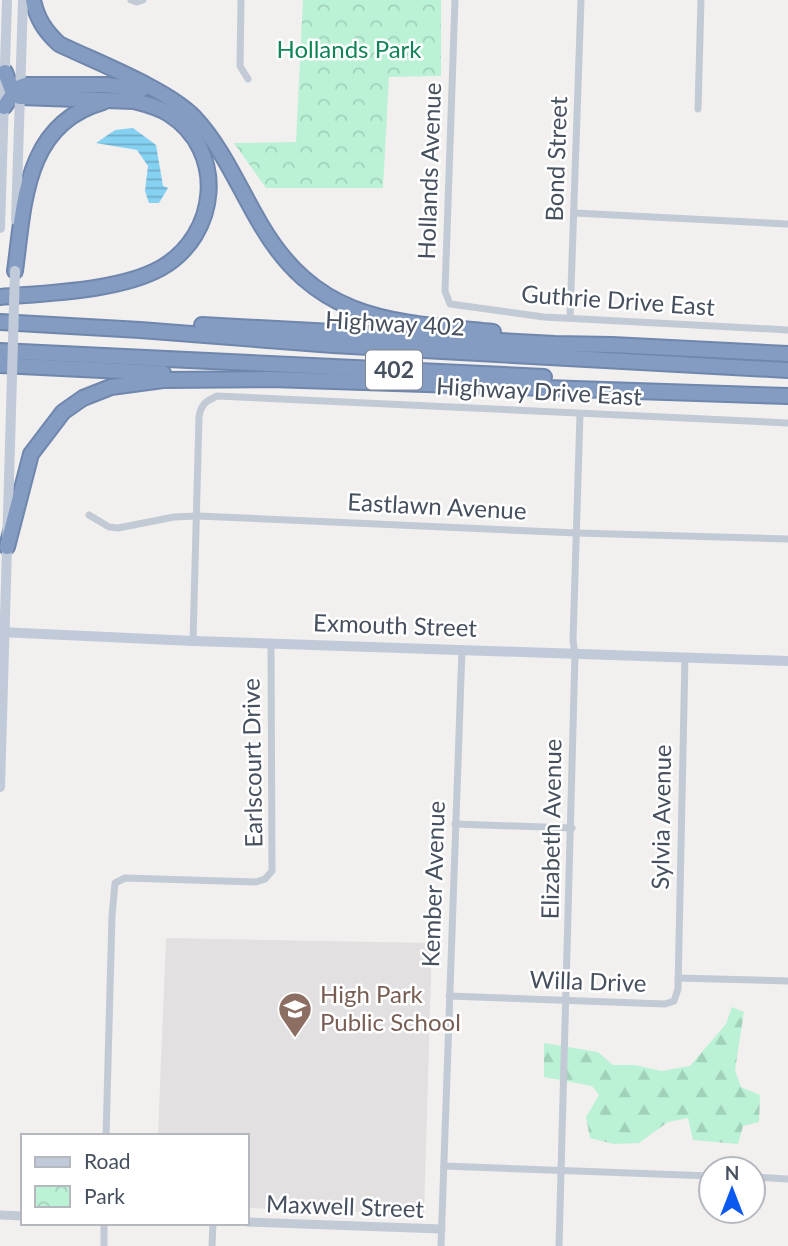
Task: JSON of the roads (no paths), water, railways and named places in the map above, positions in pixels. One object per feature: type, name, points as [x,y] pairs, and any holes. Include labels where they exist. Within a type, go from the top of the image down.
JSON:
[{"type":"highway","points":[[33,0],[36,14],[47,33],[59,44],[181,106],[216,144],[261,225],[285,260],[315,289],[345,307],[381,318],[421,325],[612,345]]},
{"type":"highway","points":[[5,72],[18,92]]},
{"type":"highway","points":[[4,107],[18,92],[32,84],[106,85],[157,92]]},
{"type":"highway","points":[[0,297],[87,288],[141,277],[172,261],[193,241],[202,223],[209,195],[209,176],[201,151],[184,127],[170,114],[152,106],[125,100],[18,92]]},
{"type":"highway","points":[[15,271],[26,194],[42,147],[57,128],[80,111],[101,103],[125,100]]},
{"type":"highway","points":[[0,313],[384,336],[788,354]]},
{"type":"highway","name":"Highway 402","points":[[0,322],[788,370]]},
{"type":"highway","points":[[0,331],[563,362],[654,363]]},
{"type":"highway","name":"Highway 402","points":[[0,351],[788,390]]},
{"type":"highway","points":[[0,365],[271,379],[788,396]]},
{"type":"highway","points":[[7,547],[30,454],[52,424],[72,405],[111,387],[141,383],[185,379],[271,379]]},
{"type":"main road","points":[[0,228],[7,0]]},
{"type":"main road","points":[[0,787],[2,632],[7,547],[18,92],[23,0]]},
{"type":"main road","name":"Exmouth Street","points":[[2,632],[788,661]]},
{"type":"street","points":[[131,0],[142,0]]},
{"type":"street","points":[[241,0],[240,66],[248,79]]},
{"type":"street","name":"Hollands Avenue","points":[[447,301],[445,291],[455,0]]},
{"type":"street","name":"Bond Street","points":[[570,318],[581,0]]},
{"type":"street","points":[[698,109],[701,0]]},
{"type":"street","points":[[575,213],[788,224]]},
{"type":"street","name":"Guthrie Drive East","points":[[447,301],[454,306],[570,318],[788,330]]},
{"type":"street","name":"Highway Drive East","points":[[198,516],[199,417],[206,400],[217,396],[788,423]]},
{"type":"street","name":"Elizabeth Avenue","points":[[559,1246],[572,828],[573,640],[580,414]]},
{"type":"street","name":"Eastlawn Avenue","points":[[89,515],[109,527],[118,528],[174,517],[198,516],[577,533],[788,539]]},
{"type":"street","points":[[193,641],[198,516]]},
{"type":"street","name":"Earlscourt Drive","points":[[106,1134],[115,883],[120,879],[140,878],[256,882],[265,879],[272,872],[271,644]]},
{"type":"street","name":"Kember Avenue","points":[[441,1246],[462,649]]},
{"type":"street","name":"Sylvia Avenue","points":[[678,978],[685,657]]},
{"type":"street","points":[[455,824],[572,828]]},
{"type":"street","name":"Willa Drive","points":[[449,996],[670,1003],[676,996],[678,978],[788,981]]},
{"type":"street","points":[[444,1166],[697,1176]]},
{"type":"street","points":[[767,1177],[788,1178]]},
{"type":"street","points":[[0,1215],[21,1216]]},
{"type":"street","name":"Maxwell Street","points":[[248,1222],[441,1229]]},
{"type":"street","points":[[104,1225],[104,1246]]},
{"type":"street","points":[[212,1246],[213,1225]]},
{"type":"water","points":[[133,128],[156,145],[163,186],[168,188],[159,203],[149,203],[145,191],[148,166],[137,150],[96,143],[115,130]]},
{"type":"place","name":"High Park Public School","points":[[295,1039]]},
{"type":"park label","name":"Hollands Park","points":[[349,50]]}]
